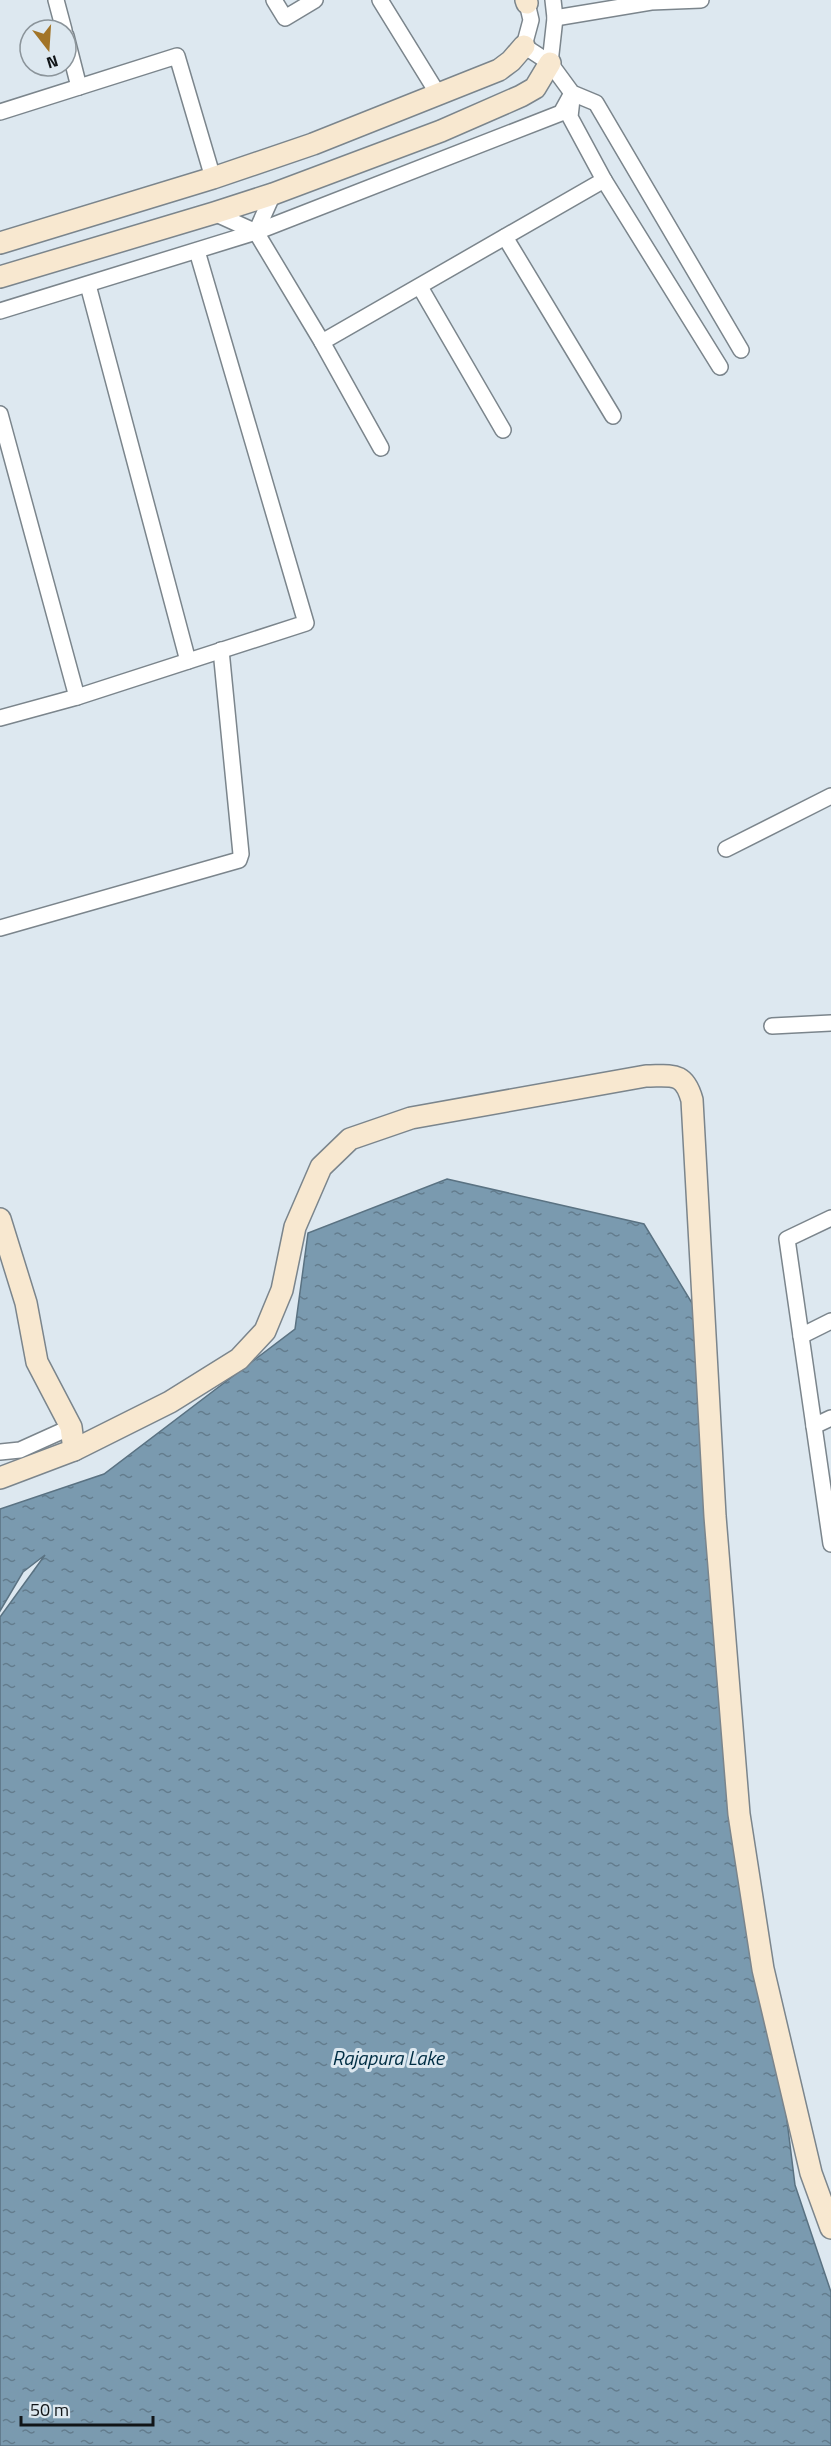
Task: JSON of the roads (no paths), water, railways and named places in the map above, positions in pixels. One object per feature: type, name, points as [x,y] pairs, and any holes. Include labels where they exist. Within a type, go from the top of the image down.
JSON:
[{"type":"street","points":[[56,0],[61,18]]},
{"type":"street","points":[[274,0],[285,18],[315,0]]},
{"type":"street","points":[[380,0],[438,94]]},
{"type":"street","points":[[0,277],[273,194],[441,131],[521,96],[535,88],[549,63],[555,18],[553,0]]},
{"type":"street","points":[[555,18],[651,2],[701,0]]},
{"type":"street","points":[[1,238],[213,178],[313,144],[499,70],[524,46],[531,20],[527,2]]},
{"type":"street","points":[[524,46],[549,63],[572,93],[596,103],[741,350]]},
{"type":"street","points":[[0,112],[177,56],[213,178]]},
{"type":"street","points":[[77,78],[79,87]]},
{"type":"street","points":[[572,93],[570,117],[604,180],[720,367]]},
{"type":"street","points":[[0,310],[256,232],[561,113],[572,93]]},
{"type":"street","points":[[322,342],[604,180]]},
{"type":"street","points":[[256,232],[273,194]]},
{"type":"street","points":[[214,213],[256,232],[322,342],[381,448]]},
{"type":"street","points":[[505,237],[613,417]]},
{"type":"street","points":[[0,718],[77,697],[306,622],[197,251]]},
{"type":"street","points":[[88,285],[188,661]]},
{"type":"street","points":[[420,287],[503,430]]},
{"type":"street","points":[[0,414],[77,697]]},
{"type":"street","points":[[0,928],[239,860],[241,854],[220,650]]},
{"type":"street","points":[[726,849],[831,796]]},
{"type":"street","points":[[772,1026],[831,1023]]},
{"type":"street","points":[[0,1478],[74,1450],[180,1395],[239,1359],[265,1330],[282,1290],[295,1227],[321,1167],[350,1139],[411,1118],[646,1076],[675,1076],[688,1084],[692,1100],[715,1516],[739,1814],[763,1969],[811,2173],[831,2228]]},
{"type":"street","points":[[831,1218],[787,1239],[829,1515],[831,1544]]},
{"type":"street","points":[[0,1219],[26,1303],[37,1362],[71,1427],[74,1450]]},
{"type":"street","points":[[801,1336],[831,1321]]},
{"type":"street","points":[[814,1426],[831,1418]]},
{"type":"street","points":[[0,1452],[20,1450],[71,1427]]},
{"type":"water","name":"Rajapura Lake","points":[[447,1179],[644,1224],[712,1336],[721,1588],[795,2185],[831,2292],[831,2446],[0,2446],[0,1617],[45,1555],[23,1572],[0,1611],[0,1509],[104,1474],[295,1329],[308,1233]]}]
